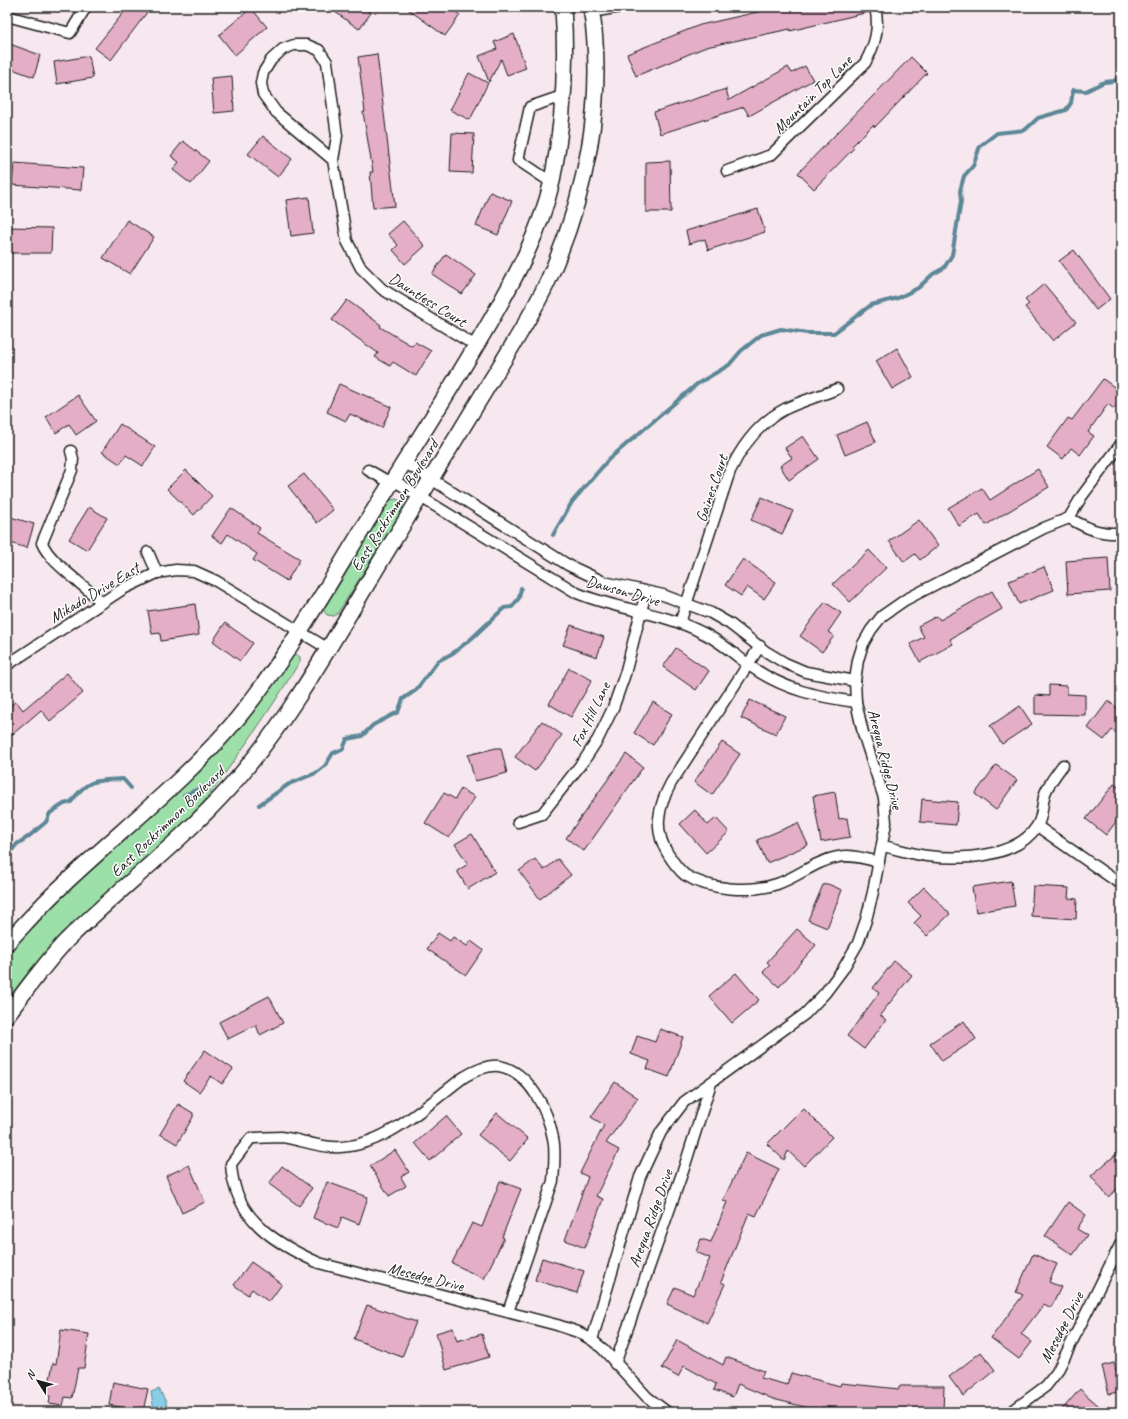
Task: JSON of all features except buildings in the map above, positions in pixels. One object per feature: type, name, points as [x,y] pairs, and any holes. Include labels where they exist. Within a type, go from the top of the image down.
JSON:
[{"type":"main road","name":"East Rockrimmon Boulevard","points":[[7,943],[60,888],[184,775],[237,719],[268,678],[299,631],[476,346],[506,293],[531,243],[551,182],[565,95],[565,41],[563,7]]},
{"type":"main road","name":"East Rockrimmon Boulevard","points":[[7,1015],[36,976],[66,942],[181,837],[230,787],[252,761],[283,717],[327,648],[432,479],[530,315],[563,246],[582,187],[594,126],[596,57],[592,10]]},
{"type":"street","points":[[7,16],[70,33],[86,7]]},
{"type":"street","points":[[592,10],[620,7]]},
{"type":"street","name":"Mountain Top Lane","points":[[727,171],[771,155],[865,63],[874,47],[877,32],[875,7]]},
{"type":"street","name":"Dauntless Court","points":[[333,160],[276,112],[263,94],[261,83],[263,73],[271,60],[283,49],[294,45],[307,45],[319,50],[327,62],[337,136],[333,160],[347,241],[361,268],[382,289],[476,346]]},
{"type":"street","points":[[551,182],[518,160],[530,107],[565,95]]},
{"type":"street","name":"Gaines Court","points":[[680,623],[730,471],[739,453],[751,436],[784,409],[837,389]]},
{"type":"street","points":[[1121,444],[1082,496],[1069,518],[1090,530],[1106,533],[1121,532]]},
{"type":"street","points":[[70,451],[72,470],[42,543],[50,556],[88,588],[102,603]]},
{"type":"street","name":"Dawson Drive","points":[[404,462],[568,565],[604,582],[663,595],[711,613],[785,663],[806,672],[855,681]]},
{"type":"street","name":"Dawson Drive","points":[[368,470],[420,497],[577,593],[598,602],[680,623],[702,632],[775,681],[799,692],[826,698],[856,702]]},
{"type":"street","name":"Arequa Ridge Drive","points":[[592,1340],[640,1177],[650,1152],[661,1132],[684,1102],[805,1014],[825,993],[843,969],[858,943],[866,920],[880,862],[886,823],[884,798],[856,702],[855,681],[858,660],[863,644],[871,630],[882,616],[904,600],[1044,528],[1069,518]]},
{"type":"street","points":[[148,552],[156,573]]},
{"type":"street","name":"Mikado Drive East","points":[[7,665],[123,589],[156,573],[176,570],[194,571],[216,581],[327,648]]},
{"type":"street","name":"Fox Hill Lane","points":[[518,822],[542,814],[585,759],[598,739],[613,708],[626,674],[646,592]]},
{"type":"street","points":[[760,646],[671,783],[662,800],[658,824],[660,838],[675,865],[686,875],[714,886],[752,888],[777,884],[821,861],[839,856],[864,858],[880,862]]},
{"type":"street","points":[[883,846],[926,856],[946,858],[992,854],[1009,848],[1024,840],[1037,826],[1043,811],[1045,791],[1063,765]]},
{"type":"street","points":[[1037,826],[1116,881]]},
{"type":"street","name":"Mesedge Drive","points":[[508,1312],[553,1181],[554,1162],[554,1139],[542,1106],[527,1082],[513,1071],[498,1066],[486,1067],[474,1071],[402,1124],[376,1139],[347,1147],[331,1147],[281,1137],[250,1138],[231,1164],[232,1179],[236,1195],[245,1212],[263,1231],[279,1243],[319,1263],[557,1325],[578,1332],[592,1340],[647,1397],[667,1412]]},
{"type":"street","name":"Arequa Ridge Drive","points":[[615,1364],[695,1138],[712,1083]]},
{"type":"street","name":"Mesedge Drive","points":[[1011,1412],[1046,1386],[1057,1372],[1121,1243]]},
{"type":"green space","points":[[396,499],[401,501],[403,509],[338,613],[334,616],[327,615],[324,611],[325,604],[390,500]]},
{"type":"green space","points":[[296,654],[300,657],[300,661],[268,712],[214,789],[192,815],[168,838],[71,926],[26,975],[7,1001],[7,955],[47,909],[218,751],[244,723],[293,655]]},
{"type":"water","points":[[159,1389],[166,1402],[167,1411],[157,1412],[153,1405],[151,1392]]},
{"type":"waterway","points":[[553,535],[572,502],[609,459],[697,384],[729,365],[741,351],[761,335],[781,329],[807,333],[834,333],[871,305],[898,298],[918,288],[933,274],[944,268],[952,255],[961,201],[960,191],[964,176],[973,166],[980,146],[997,133],[1025,130],[1038,118],[1066,110],[1071,103],[1073,90],[1086,91],[1104,82],[1114,81],[1121,75]]},
{"type":"waterway","points":[[259,805],[289,784],[316,773],[325,766],[333,753],[343,749],[347,739],[362,736],[373,725],[398,712],[403,699],[416,690],[438,661],[453,653],[471,639],[504,608],[512,607],[519,598],[521,588]]},
{"type":"waterway","points":[[7,856],[17,844],[46,822],[50,813],[64,804],[71,802],[87,785],[93,782],[123,779],[131,788]]},
{"type":"waterway","points":[[184,795],[215,782]]}]
